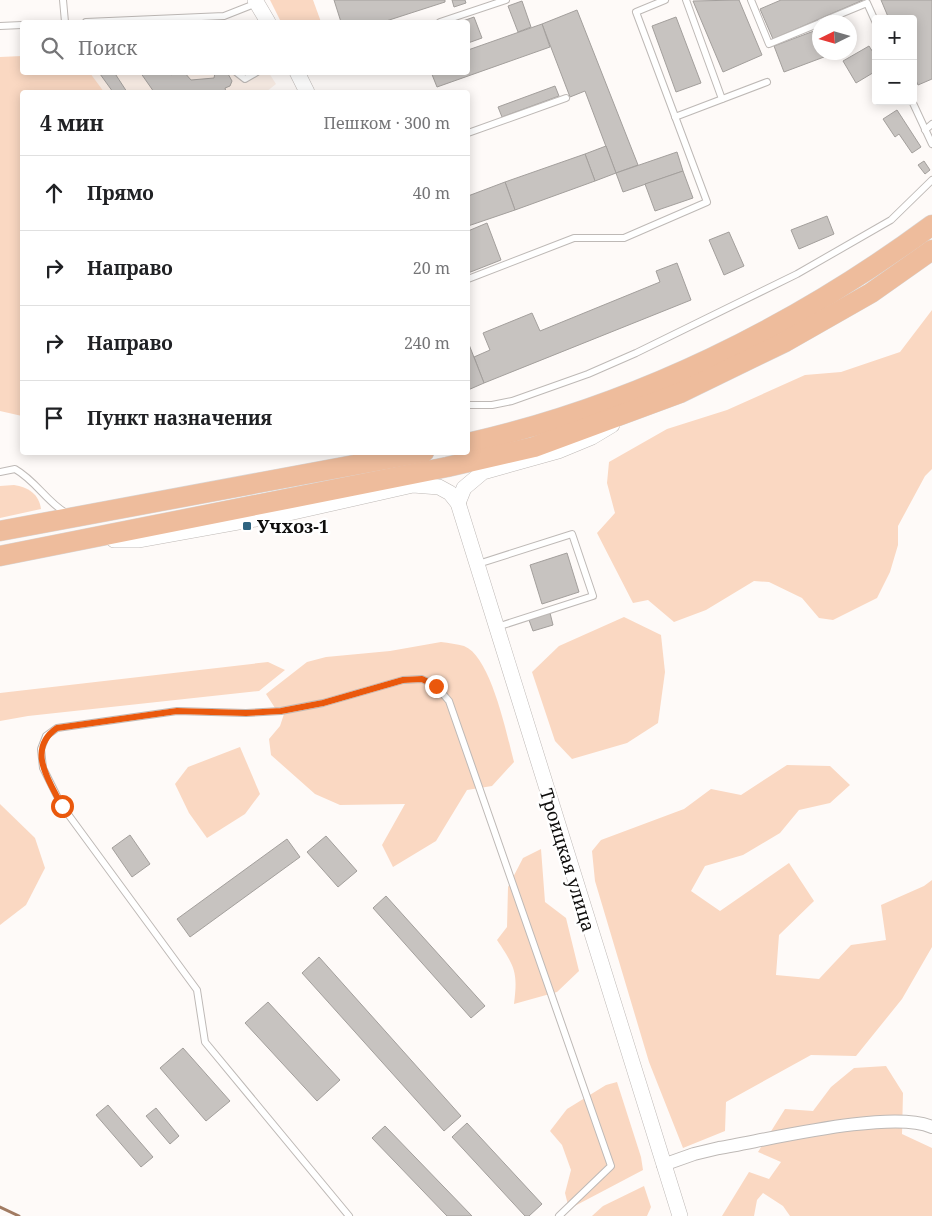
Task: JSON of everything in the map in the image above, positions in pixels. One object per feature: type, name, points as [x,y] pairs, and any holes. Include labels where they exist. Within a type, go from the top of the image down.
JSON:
[{"type":"highway","points":[[470,442],[593,408],[673,375],[777,324],[864,274],[932,225]]},
{"type":"highway","points":[[0,556],[489,459],[534,447],[634,412],[680,393],[793,338],[871,292],[932,250]]},
{"type":"highway","points":[[0,531],[408,455]]},
{"type":"street","points":[[256,2],[267,20]]},
{"type":"street","points":[[298,75],[306,90]]},
{"type":"street","points":[[470,433],[482,433],[556,414],[593,408]]},
{"type":"street","points":[[80,540],[138,540],[289,513],[419,485],[439,486],[450,493],[458,503],[464,488],[483,472],[558,451],[592,437],[634,412]]},
{"type":"street","points":[[250,485],[299,468],[361,455]]},
{"type":"street","name":"Троицкая улица","points":[[458,503],[680,1216]]},
{"type":"street","points":[[663,1165],[694,1154],[719,1148],[881,1121],[924,1124],[932,1127]]},
{"type":"lane","points":[[63,0],[65,20]]},
{"type":"lane","points":[[446,20],[506,0]]},
{"type":"lane","points":[[470,278],[574,238],[624,238],[708,202],[636,12],[665,0]]},
{"type":"lane","points":[[686,0],[722,99]]},
{"type":"lane","points":[[751,0],[768,44],[812,26]]},
{"type":"lane","points":[[132,20],[224,16],[256,2]]},
{"type":"lane","points":[[839,15],[867,3],[873,15]]},
{"type":"lane","points":[[0,26],[20,25]]},
{"type":"lane","points":[[240,75],[245,79],[252,75]]},
{"type":"lane","points":[[675,117],[767,82]]},
{"type":"lane","points":[[470,132],[566,98]]},
{"type":"lane","points":[[914,105],[932,144]]},
{"type":"lane","points":[[925,130],[932,124]]},
{"type":"lane","points":[[470,405],[492,405],[512,402],[579,378],[636,353],[797,274],[891,220],[932,180]]},
{"type":"lane","points":[[0,472],[15,469],[31,478],[51,504],[73,518]]},
{"type":"lane","points":[[477,565],[572,534],[592,596],[496,627]]},
{"type":"lane","points":[[349,1216],[205,1042],[197,990],[62,806],[43,768],[41,749],[46,736],[57,728],[177,711],[246,713],[281,711],[323,703],[403,680],[422,679],[436,686],[449,701],[611,1166],[559,1216]]},
{"type":"shaded area","points":[[270,0],[313,0],[320,20],[280,20]]},
{"type":"shaded area","points":[[20,56],[20,75],[91,75],[103,90],[20,90],[20,416],[0,411],[0,57]]},
{"type":"shaded area","points":[[78,75],[270,75],[276,84],[268,90],[89,90]]},
{"type":"shaded area","points":[[932,310],[932,469],[925,476],[898,526],[898,545],[890,572],[877,598],[833,620],[819,618],[802,598],[769,582],[754,581],[706,610],[674,622],[648,600],[633,603],[597,533],[615,513],[607,483],[609,462],[667,429],[727,410],[805,375],[841,372],[900,352]]},
{"type":"shaded area","points":[[14,485],[24,487],[32,492],[38,499],[41,509],[0,518],[0,486]]},
{"type":"shaded area","points":[[624,617],[661,635],[665,672],[658,723],[627,743],[572,759],[555,741],[532,672],[559,646]]},
{"type":"shaded area","points":[[441,642],[464,646],[474,653],[482,665],[497,698],[514,762],[492,786],[467,790],[436,841],[393,867],[382,845],[405,804],[340,805],[315,794],[271,755],[269,739],[280,726],[284,714],[275,708],[266,694],[307,662],[326,657],[390,651]]},
{"type":"shaded area","points":[[268,662],[285,670],[259,691],[28,716],[0,721],[0,693]]},
{"type":"shaded area","points":[[240,747],[260,794],[245,814],[207,838],[189,813],[175,784],[188,767]]},
{"type":"shaded area","points":[[787,765],[830,766],[850,785],[830,803],[799,810],[780,833],[743,855],[705,866],[691,891],[720,911],[789,863],[814,901],[779,935],[776,975],[819,979],[851,945],[886,940],[881,905],[924,886],[932,880],[932,947],[902,999],[856,1056],[811,1055],[726,1102],[725,1131],[683,1148],[649,1062],[595,881],[592,851],[601,840],[684,809],[711,789],[741,795]]},
{"type":"shaded area","points":[[0,804],[35,838],[45,868],[26,905],[0,925]]},
{"type":"shaded area","points":[[541,849],[545,902],[566,918],[579,971],[557,992],[514,1004],[516,984],[514,970],[497,940],[507,927],[508,887],[523,858]]},
{"type":"shaded area","points":[[886,1066],[903,1093],[902,1134],[932,1148],[932,1216],[790,1216],[783,1206],[763,1193],[757,1200],[754,1216],[722,1216],[749,1172],[769,1179],[781,1162],[758,1152],[785,1109],[813,1111],[831,1087],[854,1068]]},
{"type":"shaded area","points":[[617,1082],[641,1157],[643,1170],[569,1209],[565,1193],[571,1170],[562,1145],[550,1131],[567,1109],[606,1085]]},
{"type":"shaded area","points":[[644,1186],[651,1207],[647,1216],[592,1216],[603,1206]]},
{"type":"building","points":[[334,0],[445,0],[445,2],[389,20],[340,20]]},
{"type":"building","points":[[452,0],[465,0],[466,3],[454,7]]},
{"type":"building","points":[[739,0],[762,55],[723,72],[693,1]]},
{"type":"building","points":[[781,0],[863,0],[828,15],[812,15],[812,22],[773,39],[760,9]]},
{"type":"building","points":[[881,0],[932,0],[932,79],[918,85],[917,83],[917,15],[887,15]]},
{"type":"building","points":[[522,1],[531,27],[518,32],[508,6]]},
{"type":"building","points":[[577,10],[638,165],[616,173],[585,91],[570,97],[542,24]]},
{"type":"building","points":[[474,17],[482,38],[470,42],[470,20],[466,20]]},
{"type":"building","points":[[676,17],[701,83],[676,92],[652,26]]},
{"type":"building","points":[[542,24],[550,47],[437,87],[432,75],[470,75],[470,49]]},
{"type":"building","points":[[812,32],[812,60],[816,60],[784,72],[774,46]]},
{"type":"building","points":[[869,46],[872,51],[872,73],[856,83],[843,61],[857,60],[857,53]]},
{"type":"building","points":[[101,75],[116,75],[126,90],[112,90]]},
{"type":"building","points":[[142,75],[187,75],[191,80],[214,78],[215,75],[229,75],[232,81],[230,86],[225,88],[226,90],[153,90]]},
{"type":"building","points":[[555,86],[559,96],[502,117],[498,107]]},
{"type":"building","points":[[897,110],[921,147],[912,153],[899,134],[895,137],[883,119]]},
{"type":"building","points":[[606,146],[616,173],[595,181],[585,154]]},
{"type":"building","points":[[677,152],[683,171],[623,192],[616,173]]},
{"type":"building","points":[[585,154],[595,181],[515,210],[505,182]]},
{"type":"building","points":[[924,161],[930,170],[925,174],[918,165]]},
{"type":"building","points":[[683,171],[693,198],[655,211],[645,184]]},
{"type":"building","points":[[505,182],[515,210],[470,225],[470,195]]},
{"type":"building","points":[[827,216],[834,234],[799,249],[791,230]]},
{"type":"building","points":[[487,223],[501,260],[470,272],[470,230]]},
{"type":"building","points":[[729,232],[744,266],[724,275],[709,240]]},
{"type":"building","points":[[677,263],[691,300],[484,383],[474,357],[490,350],[483,333],[532,313],[540,331],[660,282],[656,271]]},
{"type":"building","points":[[470,347],[484,383],[470,389]]},
{"type":"building","points":[[567,553],[579,592],[542,604],[530,565]]},
{"type":"building","points":[[550,613],[553,625],[533,631],[529,620]]},
{"type":"building","points":[[130,835],[150,864],[132,877],[112,848]]},
{"type":"building","points":[[326,836],[357,871],[338,887],[307,852]]},
{"type":"building","points":[[287,839],[300,857],[190,937],[177,919]]},
{"type":"building","points":[[386,896],[485,1006],[471,1018],[373,908]]},
{"type":"building","points":[[319,957],[461,1116],[444,1131],[302,973]]},
{"type":"building","points":[[268,1002],[340,1080],[317,1101],[245,1023]]},
{"type":"building","points":[[183,1048],[230,1101],[206,1121],[160,1068]]},
{"type":"building","points":[[108,1105],[153,1157],[141,1167],[96,1115]]},
{"type":"building","points":[[156,1108],[179,1136],[170,1144],[146,1116]]},
{"type":"building","points":[[467,1123],[542,1204],[529,1216],[525,1216],[452,1137]]},
{"type":"building","points":[[385,1126],[472,1216],[447,1216],[372,1138]]},
{"type":"waterway","points":[[0,1207],[19,1216]]},
{"type":"place","name":"Учхоз-1","points":[[247,526]]},
{"type":"route","points":[[62,806],[43,768],[41,749],[46,736],[57,728],[177,711],[246,713],[281,711],[323,703],[403,680],[422,679],[436,686]]}]
